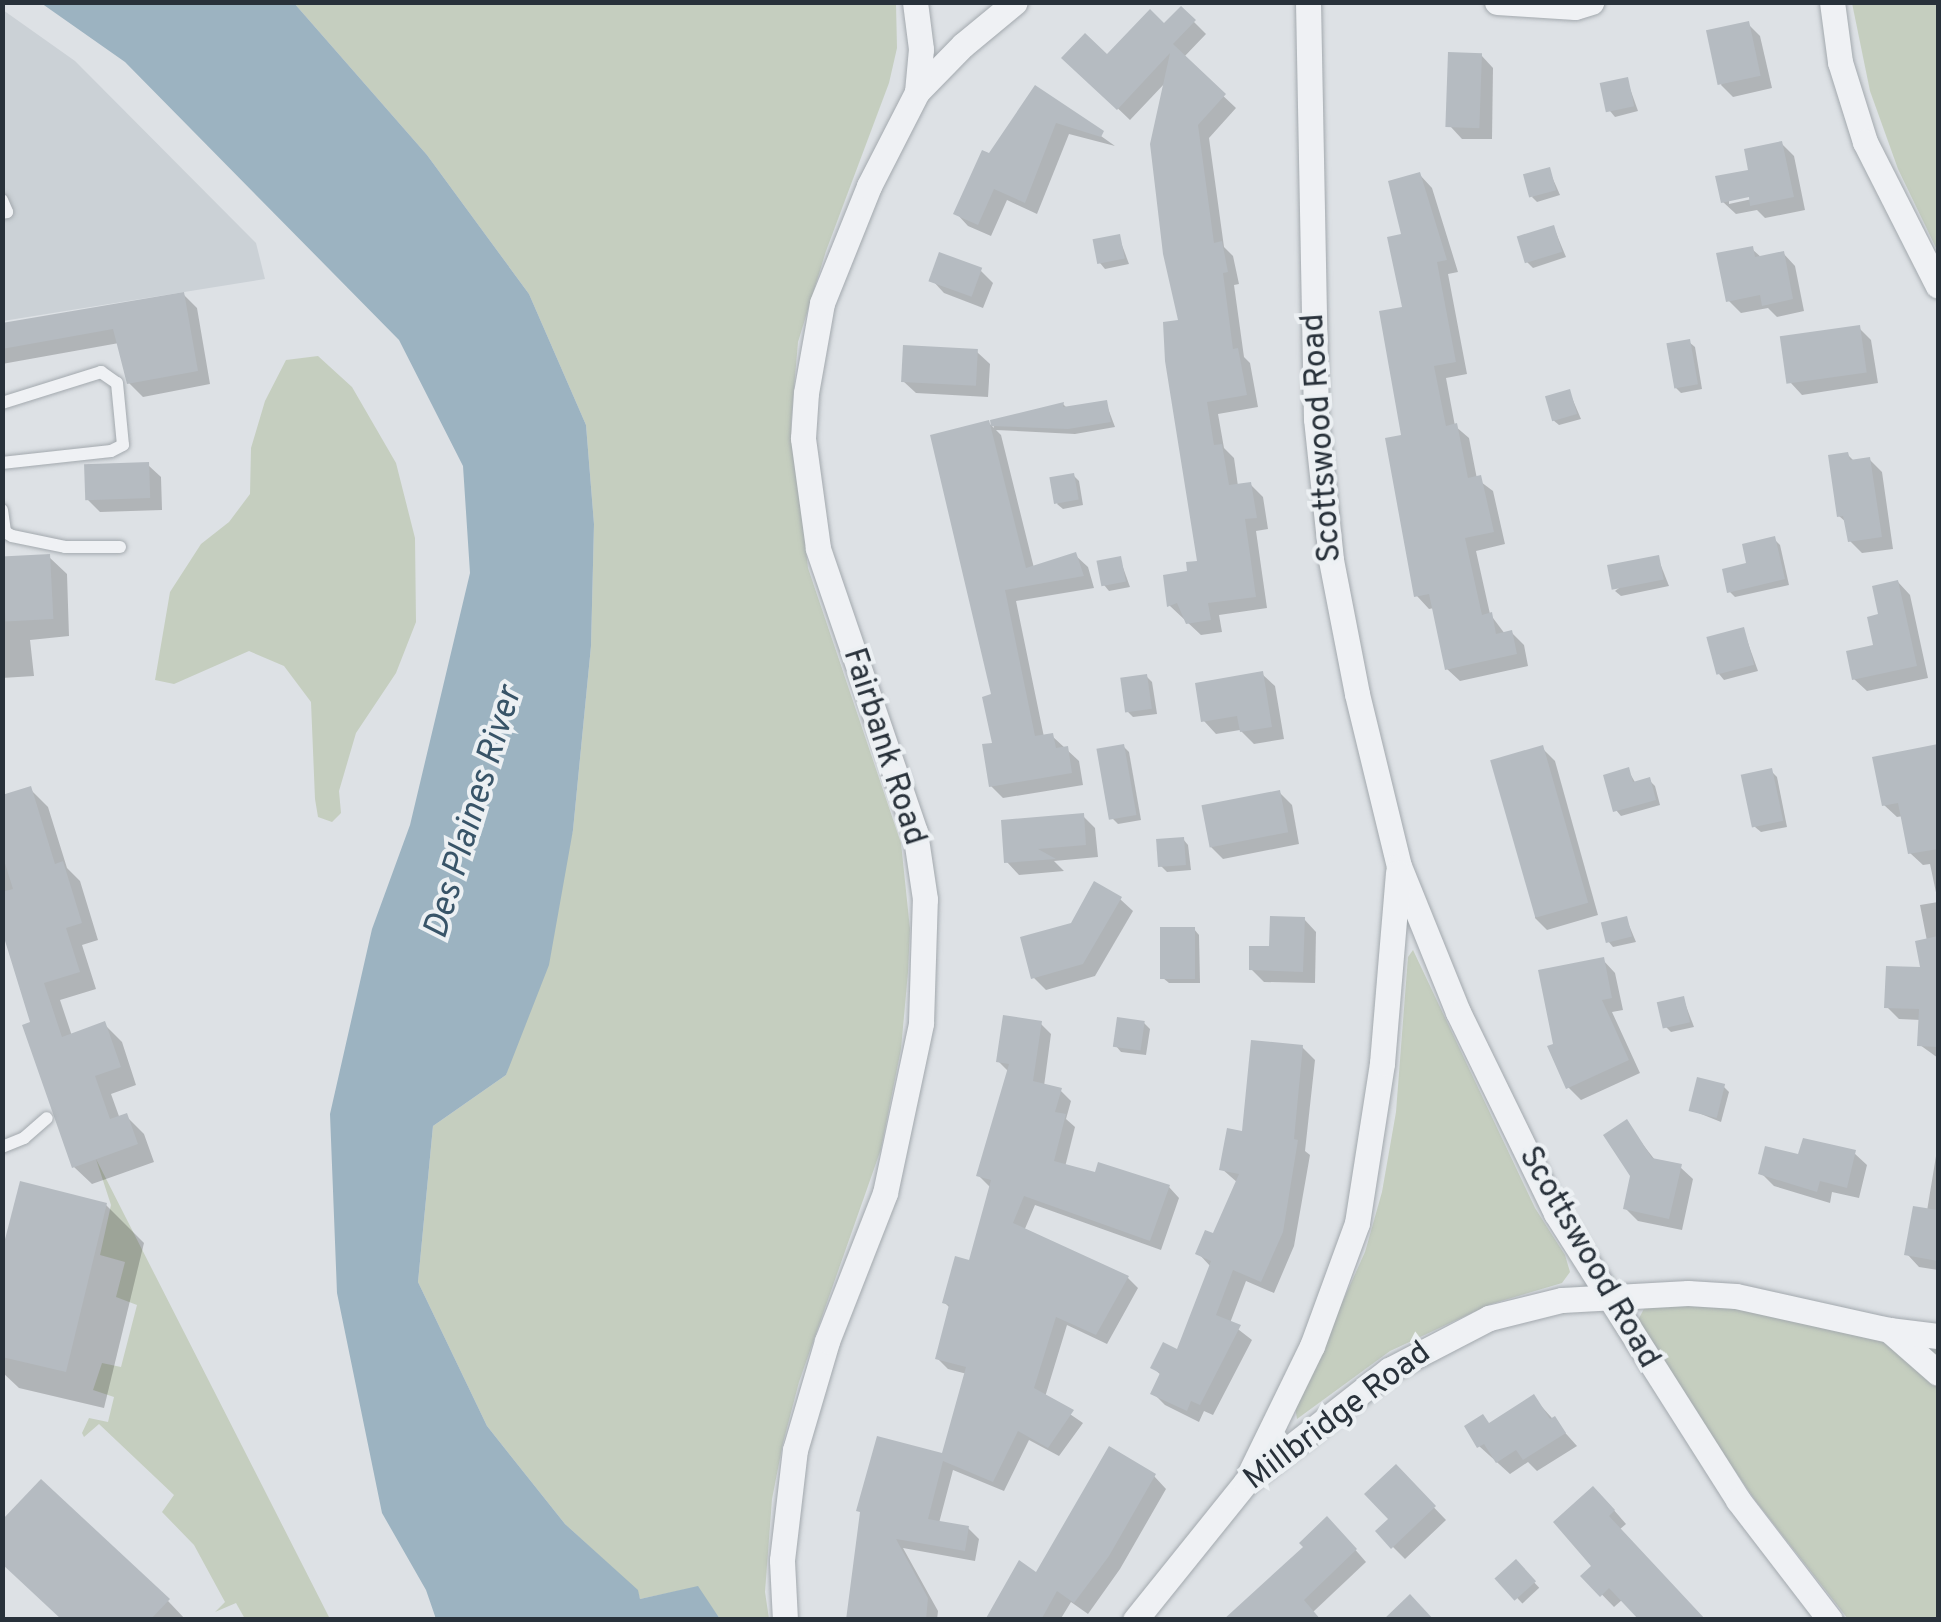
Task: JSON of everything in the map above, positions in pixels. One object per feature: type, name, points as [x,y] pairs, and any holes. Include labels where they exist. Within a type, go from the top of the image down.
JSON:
[{"type":"street","name":"Fairbank Road","points":[[785,1620],[782,1560],[795,1450],[827,1341],[884,1192],[922,1023],[926,899],[916,832],[818,548],[805,458],[806,393],[813,339],[838,259],[917,92],[921,49],[915,2]]},
{"type":"street","points":[[917,92],[963,44],[1015,2]]},
{"type":"street","name":"Scottswood Road","points":[[1308,2],[1316,419],[1330,560],[1357,694],[1399,866],[1436,962],[1525,1154],[1604,1296],[1738,1500],[1830,1620]]},
{"type":"street","points":[[1498,2],[1575,7],[1591,2]]},
{"type":"street","points":[[1832,2],[1840,62],[1864,142],[1938,286]]},
{"type":"street","name":"Scottswood Road","points":[[1246,1482],[1312,1346],[1356,1223],[1382,1063],[1399,866]]},
{"type":"street","name":"Millbridge Road","points":[[1135,1620],[1246,1482],[1389,1370],[1445,1337],[1534,1304],[1604,1296],[1736,1296],[1889,1330],[1938,1336]]},
{"type":"street","name":"Millbridge Road","points":[[1889,1330],[1938,1373]]},
{"type":"lane","points":[[2,200],[8,212],[2,213]]},
{"type":"lane","points":[[2,403],[100,372],[118,383],[123,445],[112,451],[2,464]]},
{"type":"lane","points":[[2,510],[4,532],[12,536],[65,546],[120,547]]},
{"type":"lane","points":[[2,1146],[24,1138],[47,1118]]},
{"type":"shaded area","points":[[3,10],[75,61],[256,243],[265,279],[3,321]]},
{"type":"green space","points":[[294,3],[896,3],[897,48],[889,83],[826,251],[798,342],[791,423],[808,568],[901,843],[910,929],[908,972],[901,1049],[881,1149],[799,1382],[783,1443],[772,1499],[765,1592],[769,1619],[720,1619],[697,1587],[640,1599],[637,1590],[565,1524],[487,1426],[418,1282],[433,1126],[506,1075],[573,830],[591,646],[594,524],[586,425],[529,294],[427,155]]},
{"type":"green space","points":[[1852,3],[1938,3],[1938,252],[1898,169],[1870,91]]},
{"type":"green space","points":[[318,356],[352,387],[396,463],[415,538],[416,622],[396,673],[356,733],[339,791],[341,813],[332,822],[318,817],[311,702],[284,666],[249,651],[174,684],[155,680],[170,592],[201,544],[229,522],[250,494],[251,448],[265,401],[286,360]]},
{"type":"green space","points":[[1413,950],[1535,1208],[1565,1255],[1570,1272],[1562,1283],[1491,1304],[1390,1351],[1297,1419],[1295,1407],[1365,1252],[1382,1192],[1396,1112],[1408,957]]},
{"type":"green space","points":[[96,1159],[330,1619],[245,1619],[236,1603],[215,1612],[225,1602],[194,1545],[162,1512],[174,1495],[99,1424],[84,1437],[89,1418],[108,1422],[114,1397],[93,1390],[102,1363],[121,1367],[137,1305],[116,1297],[125,1262],[100,1255],[111,1205]]},
{"type":"green space","points":[[1657,1301],[1733,1307],[1867,1338],[1938,1347],[1938,1619],[1848,1619],[1755,1500],[1647,1342],[1638,1320],[1646,1305]]},
{"type":"water","name":"Des Plaines River","points":[[41,3],[294,3],[427,155],[529,294],[586,425],[594,524],[591,646],[573,830],[549,965],[506,1075],[433,1126],[418,1282],[487,1426],[565,1524],[638,1590],[640,1599],[698,1586],[720,1619],[436,1619],[426,1590],[382,1513],[337,1293],[330,1114],[372,929],[410,825],[470,573],[463,466],[399,340],[125,62]]},
{"type":"building","points":[[1181,6],[1196,20],[1173,44],[1226,94],[1198,125],[1214,243],[1222,241],[1228,272],[1223,273],[1233,349],[1238,348],[1247,395],[1207,402],[1214,445],[1222,444],[1229,485],[1251,482],[1257,518],[1245,519],[1256,597],[1208,603],[1211,620],[1186,624],[1177,603],[1167,607],[1163,575],[1187,571],[1186,562],[1197,561],[1165,361],[1163,322],[1178,320],[1163,254],[1150,144],[1170,53],[1117,110],[1061,58],[1085,33],[1107,54],[1150,9],[1164,23]]},
{"type":"building","points":[[1749,21],[1761,76],[1718,85],[1706,30]]},
{"type":"building","points":[[1448,52],[1482,53],[1479,128],[1445,127]]},
{"type":"building","points":[[1628,77],[1634,106],[1606,112],[1600,83]]},
{"type":"building","points":[[1035,85],[1104,131],[1101,137],[1056,123],[1025,203],[994,189],[978,225],[953,214],[982,150],[989,153]]},
{"type":"building","points":[[1782,141],[1794,197],[1750,206],[1749,197],[1721,203],[1715,176],[1748,170],[1744,149]]},
{"type":"building","points":[[1550,167],[1556,190],[1529,197],[1523,174]]},
{"type":"building","points":[[1420,172],[1447,260],[1437,262],[1456,362],[1434,366],[1446,426],[1457,423],[1468,478],[1481,475],[1494,532],[1465,538],[1482,615],[1492,612],[1496,634],[1512,630],[1517,654],[1445,670],[1429,594],[1414,597],[1385,438],[1401,435],[1379,311],[1402,307],[1387,237],[1401,234],[1388,181]]},
{"type":"building","points":[[1554,225],[1562,252],[1525,263],[1517,236]]},
{"type":"building","points":[[1120,234],[1125,259],[1097,264],[1093,239]]},
{"type":"building","points":[[1753,246],[1755,257],[1784,251],[1793,299],[1762,306],[1760,295],[1726,302],[1716,253]]},
{"type":"building","points":[[939,252],[982,268],[972,297],[928,281]]},
{"type":"building","points":[[184,292],[198,371],[127,384],[113,329],[2,349],[2,323]]},
{"type":"building","points":[[1860,325],[1867,373],[1786,384],[1780,336]]},
{"type":"building","points":[[1690,339],[1698,384],[1674,388],[1666,343]]},
{"type":"building","points":[[903,345],[978,349],[976,386],[901,382]]},
{"type":"building","points":[[1570,389],[1577,414],[1552,421],[1545,396]]},
{"type":"building","points":[[1107,400],[1111,422],[1068,429],[991,426],[990,420],[1064,402],[1063,407]]},
{"type":"building","points":[[989,420],[1026,568],[1076,552],[1084,576],[1005,590],[1035,736],[1053,733],[1056,748],[1068,746],[1072,773],[989,787],[982,744],[992,743],[982,697],[991,694],[930,435]]},
{"type":"building","points":[[1848,452],[1850,460],[1870,457],[1882,537],[1848,542],[1843,516],[1837,517],[1828,455]]},
{"type":"building","points":[[149,462],[150,498],[85,500],[84,464]]},
{"type":"building","points":[[1074,473],[1079,500],[1054,504],[1049,477]]},
{"type":"building","points":[[1775,536],[1785,579],[1727,593],[1722,569],[1746,563],[1742,544]]},
{"type":"building","points":[[50,554],[53,619],[5,621],[2,557]]},
{"type":"building","points":[[1659,555],[1664,580],[1612,590],[1607,565]]},
{"type":"building","points":[[1121,556],[1126,582],[1101,586],[1096,561]]},
{"type":"building","points":[[1898,580],[1917,666],[1852,680],[1846,651],[1873,645],[1867,617],[1878,614],[1872,586]]},
{"type":"building","points":[[1744,627],[1754,665],[1716,675],[1706,637]]},
{"type":"building","points":[[1263,671],[1272,727],[1240,732],[1237,716],[1201,722],[1195,683]]},
{"type":"building","points":[[1147,674],[1152,709],[1125,712],[1120,678]]},
{"type":"building","points":[[1124,744],[1137,815],[1109,820],[1096,749]]},
{"type":"building","points":[[1938,744],[1938,849],[1908,854],[1898,803],[1882,806],[1872,757]]},
{"type":"building","points":[[1543,745],[1588,903],[1535,918],[1490,760]]},
{"type":"building","points":[[1629,767],[1633,782],[1650,777],[1656,800],[1613,812],[1603,775]]},
{"type":"building","points":[[1772,768],[1783,821],[1752,827],[1741,775]]},
{"type":"building","points":[[31,786],[55,864],[63,861],[82,923],[66,928],[80,972],[44,983],[62,1037],[105,1021],[121,1067],[95,1076],[110,1119],[127,1113],[138,1144],[72,1168],[22,1025],[30,1022],[2,931],[2,892],[13,889],[2,854],[2,795]]},
{"type":"building","points":[[1280,790],[1288,832],[1210,847],[1201,805]]},
{"type":"building","points":[[1084,813],[1086,845],[1038,849],[1056,859],[1004,863],[1001,820]]},
{"type":"building","points":[[1184,837],[1186,865],[1158,867],[1156,839]]},
{"type":"building","points":[[1094,881],[1122,897],[1083,964],[1031,979],[1020,937],[1071,923]]},
{"type":"building","points":[[1270,916],[1305,917],[1303,972],[1249,970],[1249,946],[1269,946]]},
{"type":"building","points":[[1627,916],[1632,936],[1606,943],[1601,923]]},
{"type":"building","points":[[1160,927],[1195,927],[1195,979],[1160,979]]},
{"type":"building","points":[[1938,936],[1938,1047],[1917,1046],[1919,1009],[1884,1008],[1886,966],[1920,967],[1915,941]]},
{"type":"building","points":[[1604,957],[1612,998],[1602,1000],[1629,1060],[1566,1089],[1547,1046],[1553,1044],[1538,970]]},
{"type":"building","points":[[1684,996],[1690,1022],[1663,1029],[1657,1002]]},
{"type":"building","points":[[1003,1015],[1042,1021],[1033,1081],[1062,1088],[1055,1112],[1066,1114],[1054,1161],[1095,1172],[1098,1162],[1170,1185],[1150,1241],[1024,1196],[1013,1223],[1129,1276],[1096,1335],[1056,1317],[1034,1388],[1074,1410],[1048,1448],[1018,1431],[993,1482],[943,1461],[928,1519],[969,1526],[965,1551],[896,1539],[928,1598],[926,1620],[846,1620],[860,1512],[856,1511],[877,1436],[942,1453],[966,1367],[935,1359],[949,1305],[942,1303],[955,1256],[969,1260],[991,1180],[976,1176],[1009,1064],[996,1062]]},
{"type":"building","points":[[1117,1017],[1145,1021],[1141,1051],[1113,1047]]},
{"type":"building","points":[[1251,1040],[1303,1045],[1294,1139],[1298,1140],[1283,1232],[1261,1282],[1233,1270],[1216,1315],[1241,1325],[1200,1405],[1191,1401],[1187,1411],[1150,1394],[1160,1373],[1150,1368],[1163,1342],[1177,1349],[1211,1261],[1195,1254],[1205,1230],[1213,1233],[1239,1174],[1219,1170],[1227,1128],[1242,1131]]},
{"type":"building","points":[[1697,1077],[1725,1084],[1717,1118],[1689,1111]]},
{"type":"building","points":[[1627,1119],[1652,1158],[1682,1164],[1669,1219],[1623,1209],[1630,1176],[1603,1135]]},
{"type":"building","points":[[1803,1138],[1856,1150],[1847,1188],[1820,1181],[1817,1192],[1758,1174],[1765,1146],[1798,1154]]},
{"type":"building","points":[[20,1181],[107,1203],[66,1372],[2,1357],[2,1251]]},
{"type":"building","points":[[1913,1206],[1938,1210],[1938,1261],[1904,1255]]},
{"type":"building","points":[[1534,1394],[1550,1419],[1555,1416],[1566,1433],[1523,1460],[1516,1450],[1496,1463],[1484,1444],[1477,1448],[1464,1426],[1483,1414],[1489,1423]]},
{"type":"building","points":[[1109,1446],[1156,1474],[1109,1556],[1074,1603],[1057,1591],[1041,1620],[985,1620],[1019,1560],[1036,1572]]},
{"type":"building","points":[[1396,1464],[1436,1506],[1391,1549],[1375,1531],[1388,1519],[1364,1494]]},
{"type":"building","points":[[41,1479],[170,1599],[150,1620],[62,1620],[2,1564],[2,1520]]},
{"type":"building","points":[[1593,1486],[1615,1510],[1609,1516],[1706,1620],[1639,1620],[1609,1588],[1600,1597],[1580,1576],[1591,1566],[1553,1522]]},
{"type":"building","points":[[1327,1516],[1357,1549],[1304,1600],[1321,1620],[1223,1620],[1303,1547],[1299,1543]]},
{"type":"building","points":[[1516,1559],[1536,1581],[1515,1601],[1494,1578]]},
{"type":"building","points":[[1410,1594],[1434,1620],[1383,1620]]}]
